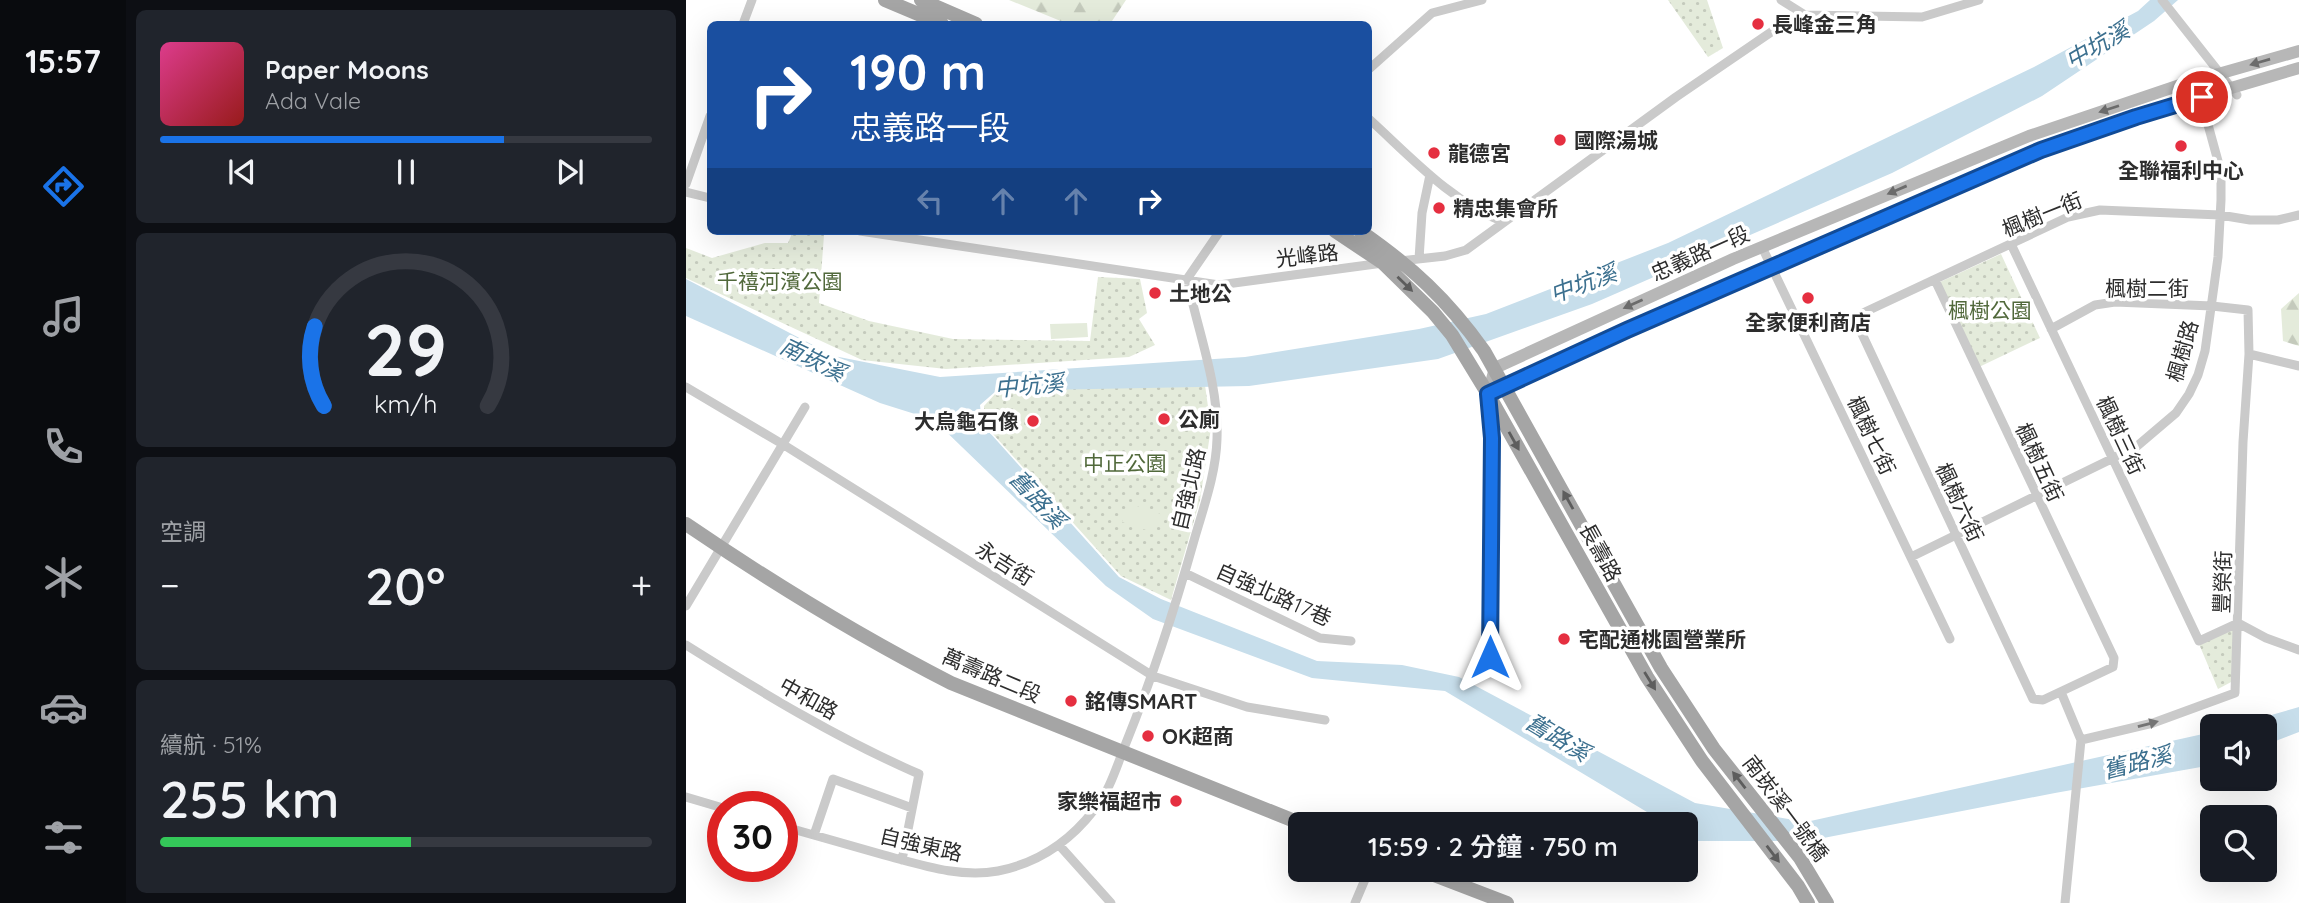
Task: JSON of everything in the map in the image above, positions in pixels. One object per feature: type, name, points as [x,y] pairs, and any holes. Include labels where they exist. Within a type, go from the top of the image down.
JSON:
[{"type":"main road","points":[[885,0],[935,21]]},
{"type":"main road","points":[[921,0],[969,21]]},
{"type":"main road","name":"忠義路一段","points":[[1495,368],[1762,247],[2029,136],[2221,73],[2299,51]]},
{"type":"main road","name":"忠義路一段","points":[[1488,394],[1772,266],[2041,150],[2124,120],[2202,97],[2235,91],[2299,68]]},
{"type":"main road","points":[[1341,235],[1383,263]]},
{"type":"main road","points":[[1366,235],[1402,261]]},
{"type":"main road","name":"長壽路","points":[[1402,261],[1460,317],[1495,368],[1661,668],[1714,749]]},
{"type":"main road","name":"長壽路","points":[[1383,263],[1433,312],[1452,335],[1647,677],[1702,761]]},
{"type":"main road","points":[[1488,394],[1495,368]]},
{"type":"main road","name":"萬壽路二段","points":[[686,524],[796,595],[951,683],[1288,818]]},
{"type":"main road","name":"南崁溪一號橋","points":[[1714,749],[1800,858],[1825,899]]},
{"type":"main road","name":"南崁溪一號橋","points":[[1702,761],[1798,886],[1808,903]]},
{"type":"main road","points":[[1452,882],[1507,903]]},
{"type":"street","points":[[744,21],[752,0]]},
{"type":"street","points":[[1372,66],[1432,13],[1482,0]]},
{"type":"street","points":[[1781,0],[1793,3],[1805,15]]},
{"type":"street","name":"光峰路","points":[[887,235],[1219,285],[1419,260],[1466,250],[1676,97],[1780,26],[1805,15],[1922,17],[1979,0]]},
{"type":"street","points":[[2162,0],[2235,91]]},
{"type":"street","name":"楓樹路","points":[[1911,557],[2136,447],[2176,413],[2189,394],[2205,351],[2212,306],[2221,172],[2196,81]]},
{"type":"street","points":[[1372,122],[1430,174],[1477,209],[1504,222]]},
{"type":"street","points":[[686,184],[707,124]]},
{"type":"street","points":[[1419,260],[1422,213],[1430,174]]},
{"type":"street","points":[[686,192],[707,197]]},
{"type":"street","name":"楓樹一街","points":[[1855,319],[2068,217],[2100,210],[2220,215],[2250,220],[2278,220],[2299,215]]},
{"type":"street","points":[[1187,279],[1217,235]]},
{"type":"street","name":"楓樹三街","points":[[2011,244],[2199,641],[2238,623]]},
{"type":"street","name":"楓樹七街","points":[[1762,247],[1950,639]]},
{"type":"street","name":"自強北路","points":[[1153,676],[1212,476],[1216,448],[1214,398],[1205,345],[1193,310],[1187,279]]},
{"type":"street","name":"楓樹五街","points":[[1935,280],[2114,658],[2113,667],[2061,692]]},
{"type":"street","name":"楓樹二街","points":[[2051,329],[2095,305],[2115,302],[2248,310]]},
{"type":"street","name":"豐榮街","points":[[2081,740],[2153,723],[2235,693],[2243,442],[2249,354],[2248,310]]},
{"type":"street","name":"楓樹六街","points":[[1855,319],[2033,699],[2043,700],[2061,692]]},
{"type":"street","points":[[2249,354],[2299,366]]},
{"type":"street","name":"永吉街","points":[[686,387],[1153,676],[1247,707],[1325,720]]},
{"type":"street","points":[[1488,394],[1492,438],[1490,657]]},
{"type":"street","points":[[687,601],[722,548],[805,407]]},
{"type":"street","name":"自強北路17巷","points":[[1185,573],[1320,638],[1351,641]]},
{"type":"street","points":[[2238,623],[2266,638],[2299,650]]},
{"type":"street","name":"中和路","points":[[686,645],[806,718],[919,774],[912,808]]},
{"type":"street","points":[[1122,751],[1153,676]]},
{"type":"street","points":[[2061,692],[2081,740],[2065,903]]},
{"type":"street","name":"自強東路","points":[[798,830],[951,872],[997,871],[1037,859],[1073,833],[1096,808],[1113,777],[1122,751]]},
{"type":"street","points":[[814,835],[833,779],[912,808],[902,860]]},
{"type":"street","points":[[686,797],[707,803]]},
{"type":"street","points":[[1059,845],[1111,903]]},
{"type":"street","points":[[1355,903],[1363,882]]},
{"type":"green space","points":[[1009,0],[1126,0],[1112,21],[1061,21]]},
{"type":"green space","points":[[1668,0],[1707,0],[1723,48],[1708,57]]},
{"type":"green space","name":"千禧河濱公園","points":[[791,235],[824,235],[819,303],[869,321],[953,339],[1090,341],[1098,277],[1140,279],[1147,313],[1139,319],[1155,345],[1129,357],[946,369],[862,360],[686,278],[686,248],[712,258],[765,243],[788,243]]},
{"type":"green space","name":"楓樹公園","points":[[2001,254],[2040,338],[1979,367],[1940,282]]},
{"type":"green space","points":[[2299,293],[2299,346],[2283,341],[2281,309]]},
{"type":"green space","points":[[1087,323],[1088,337],[1051,339],[1050,324]]},
{"type":"green space","name":"中正公園","points":[[1204,378],[1211,428],[1200,500],[1171,600],[1121,576],[984,424],[984,406],[996,393]]},
{"type":"green space","points":[[1128,503],[1161,514],[1155,533],[1122,522]]},
{"type":"green space","points":[[2238,626],[2233,681],[2218,689],[2199,644]]},
{"type":"water","points":[[2150,0],[2178,0],[2154,21],[2042,96],[1892,173],[1592,304],[1438,359],[1249,386],[996,391],[980,405],[982,424],[1119,577],[1161,599],[1317,661],[1402,665],[1459,677],[1695,803],[1806,822],[2200,735],[2200,767],[1808,841],[1698,841],[1698,812],[1647,812],[1445,691],[1312,678],[1153,619],[1106,586],[934,420],[880,403],[686,316],[686,279],[834,356],[940,377],[1245,357],[1419,329],[1486,314],[1668,243],[2034,67],[2138,11]]},
{"type":"water","points":[[2299,707],[2299,732],[2277,740],[2277,714],[2275,714]]},
{"type":"place","name":"長峰金三角","points":[[1758,24]]},
{"type":"place","name":"國際湯城","points":[[1560,140]]},
{"type":"place","name":"全聯福利中心","points":[[2181,146]]},
{"type":"place","name":"龍德宮","points":[[1434,153]]},
{"type":"place","name":"精忠集會所","points":[[1439,208]]},
{"type":"place","name":"土地公","points":[[1155,293]]},
{"type":"place","name":"全家便利商店","points":[[1808,298]]},
{"type":"place","name":"公廁","points":[[1164,419]]},
{"type":"place","name":"大烏龜石像","points":[[1033,421]]},
{"type":"place","name":"宅配通桃園營業所","points":[[1564,639]]},
{"type":"place","name":"銘傳SMART","points":[[1071,701]]},
{"type":"place","name":"OK超商","points":[[1148,736]]},
{"type":"place","name":"家樂福超市","points":[[1176,801]]},
{"type":"route","points":[[1490,657],[1492,438],[1488,394],[1627,330],[2041,150],[2202,97]]},
{"type":"water label","name":"中坑溪","points":[[2097,45]]},
{"type":"water label","name":"中坑溪","points":[[1583,283]]},
{"type":"water label","name":"南崁溪","points":[[813,359]]},
{"type":"water label","name":"中坑溪","points":[[1029,385]]},
{"type":"water label","name":"舊路溪","points":[[1038,499]]},
{"type":"water label","name":"舊路溪","points":[[1558,737]]},
{"type":"water label","name":"舊路溪","points":[[2137,762]]}]
